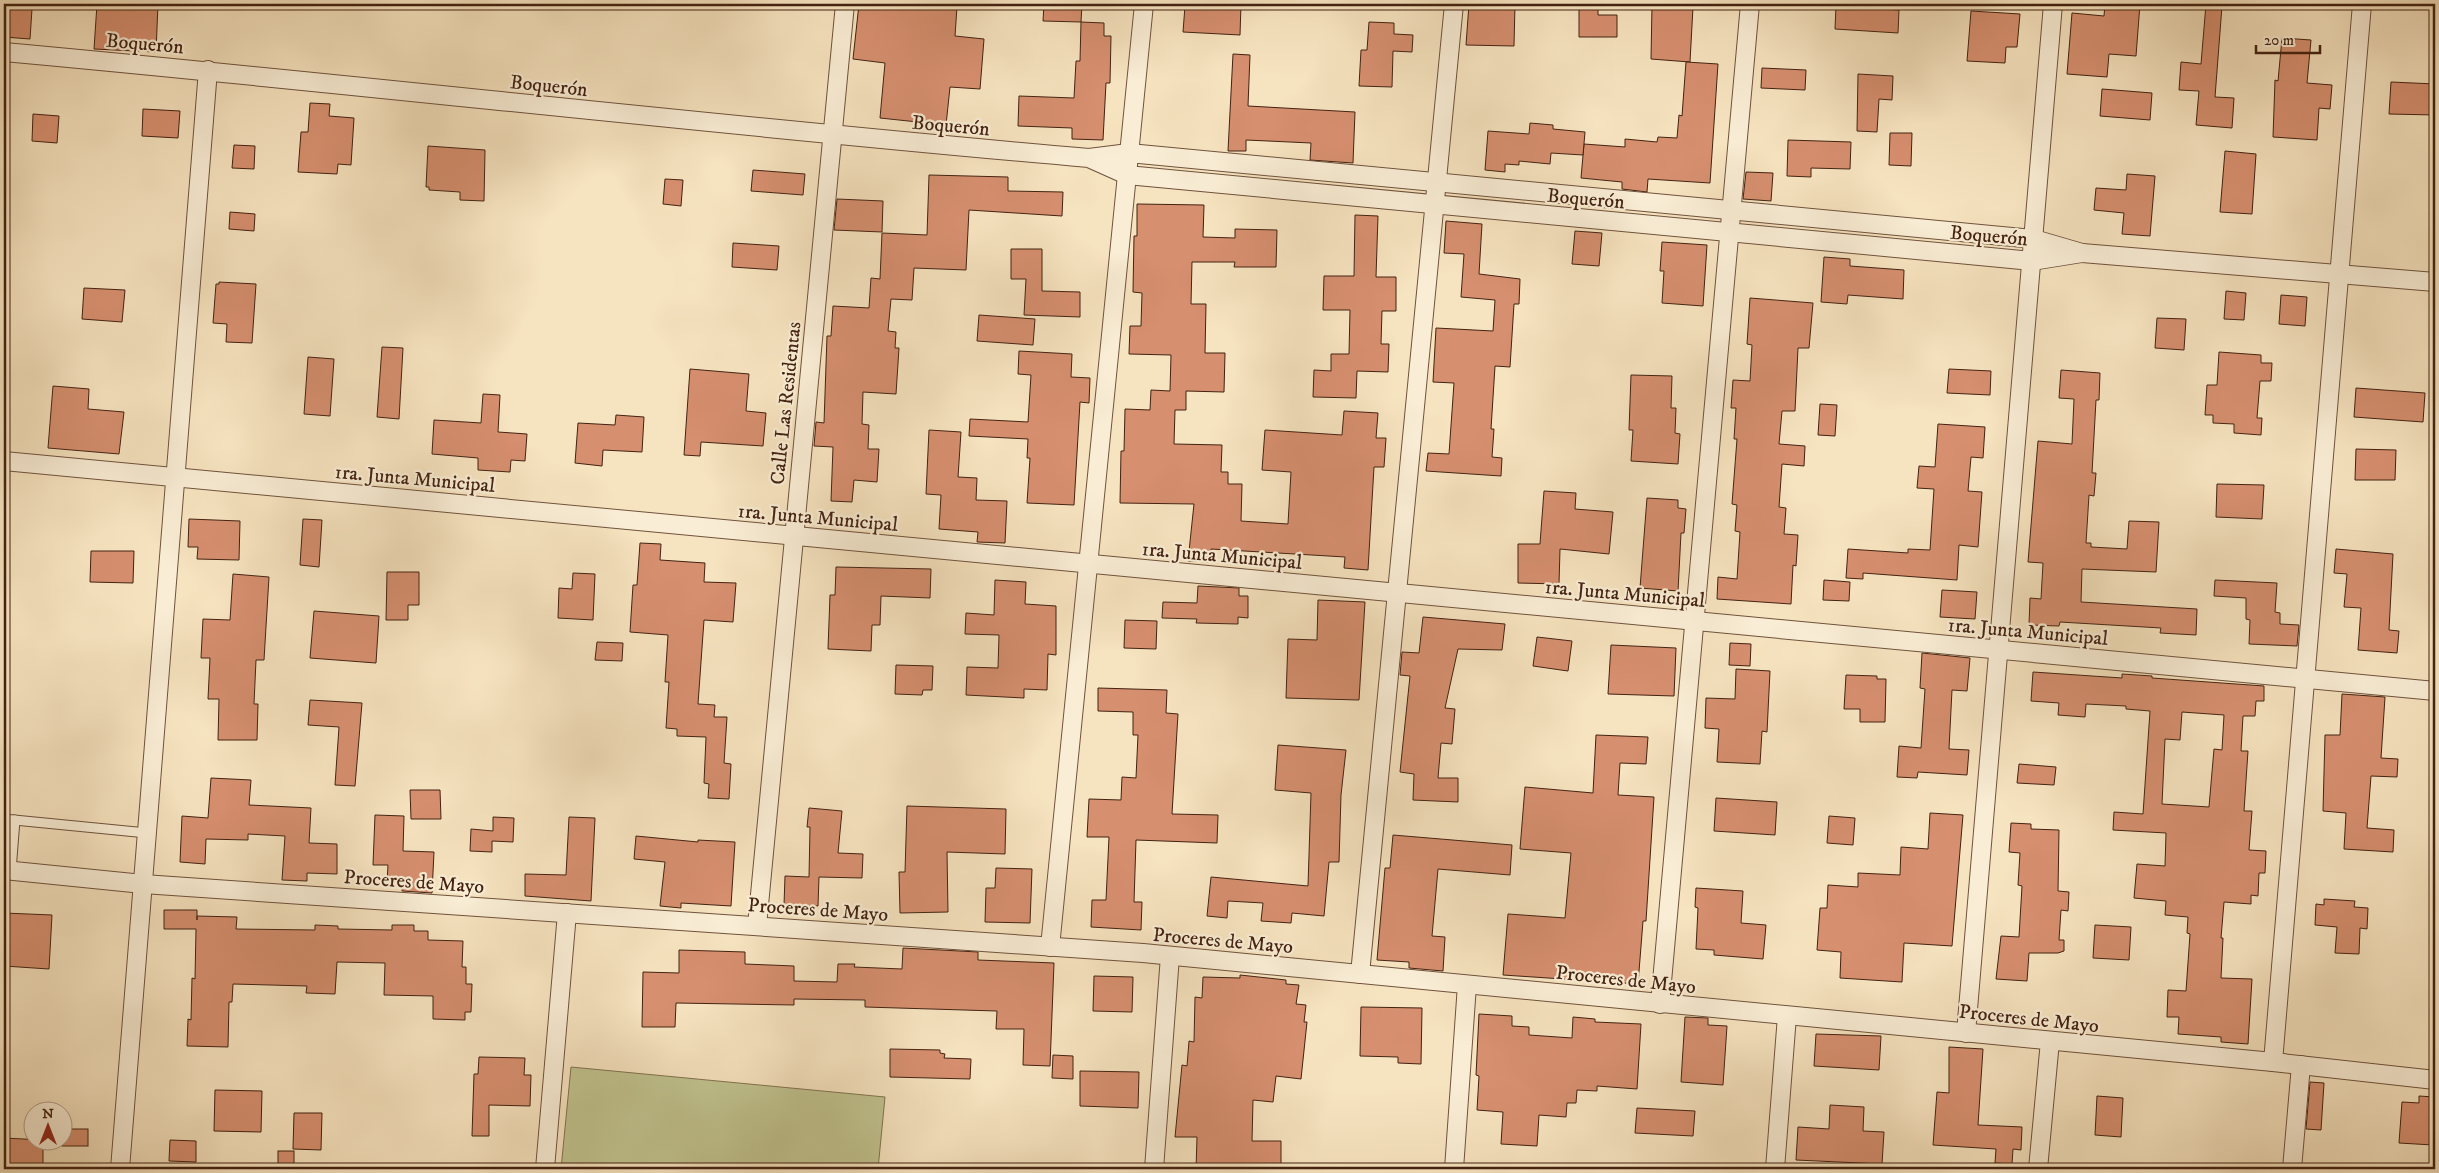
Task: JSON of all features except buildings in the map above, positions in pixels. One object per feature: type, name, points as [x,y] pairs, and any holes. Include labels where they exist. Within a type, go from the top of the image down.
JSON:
[{"type":"street","name":"Calle Las Residentas","points":[[756,926],[834,136],[845,4]]},
{"type":"street","points":[[1050,947],[1144,4]]},
{"type":"street","points":[[1360,974],[1454,4]]},
{"type":"street","points":[[1660,1004],[1750,4]]},
{"type":"street","points":[[1966,1033],[2053,4]]},
{"type":"street","points":[[2273,1062],[2362,4]]},
{"type":"street","name":"Boquerón","points":[[4,52],[208,70],[834,136],[1089,158],[1129,153],[1436,182],[2034,240],[2082,253],[2340,272],[2435,282]]},
{"type":"street","points":[[120,1169],[208,70]]},
{"type":"street","name":"Boquerón","points":[[1089,158],[1127,176],[2032,261],[2082,253]]},
{"type":"street","name":"1ra. Junta Municipal","points":[[4,461],[2435,691]]},
{"type":"street","name":"Proceres de Mayo","points":[[8,871],[143,884],[1170,956],[2273,1062],[2435,1080]]},
{"type":"street","points":[[545,1169],[567,913]]},
{"type":"street","points":[[1154,1169],[1170,956]]},
{"type":"street","points":[[1454,1169],[1467,985]]},
{"type":"street","points":[[1775,1169],[1788,1016]]},
{"type":"street","points":[[2038,1169],[2050,1041]]},
{"type":"street","points":[[2292,1169],[2301,1065]]},
{"type":"lane","points":[[4,819],[147,833]]},
{"type":"lane","points":[[8,871],[14,820]]},
{"type":"green space","points":[[571,1067],[885,1097],[878,1169],[561,1169]]}]
